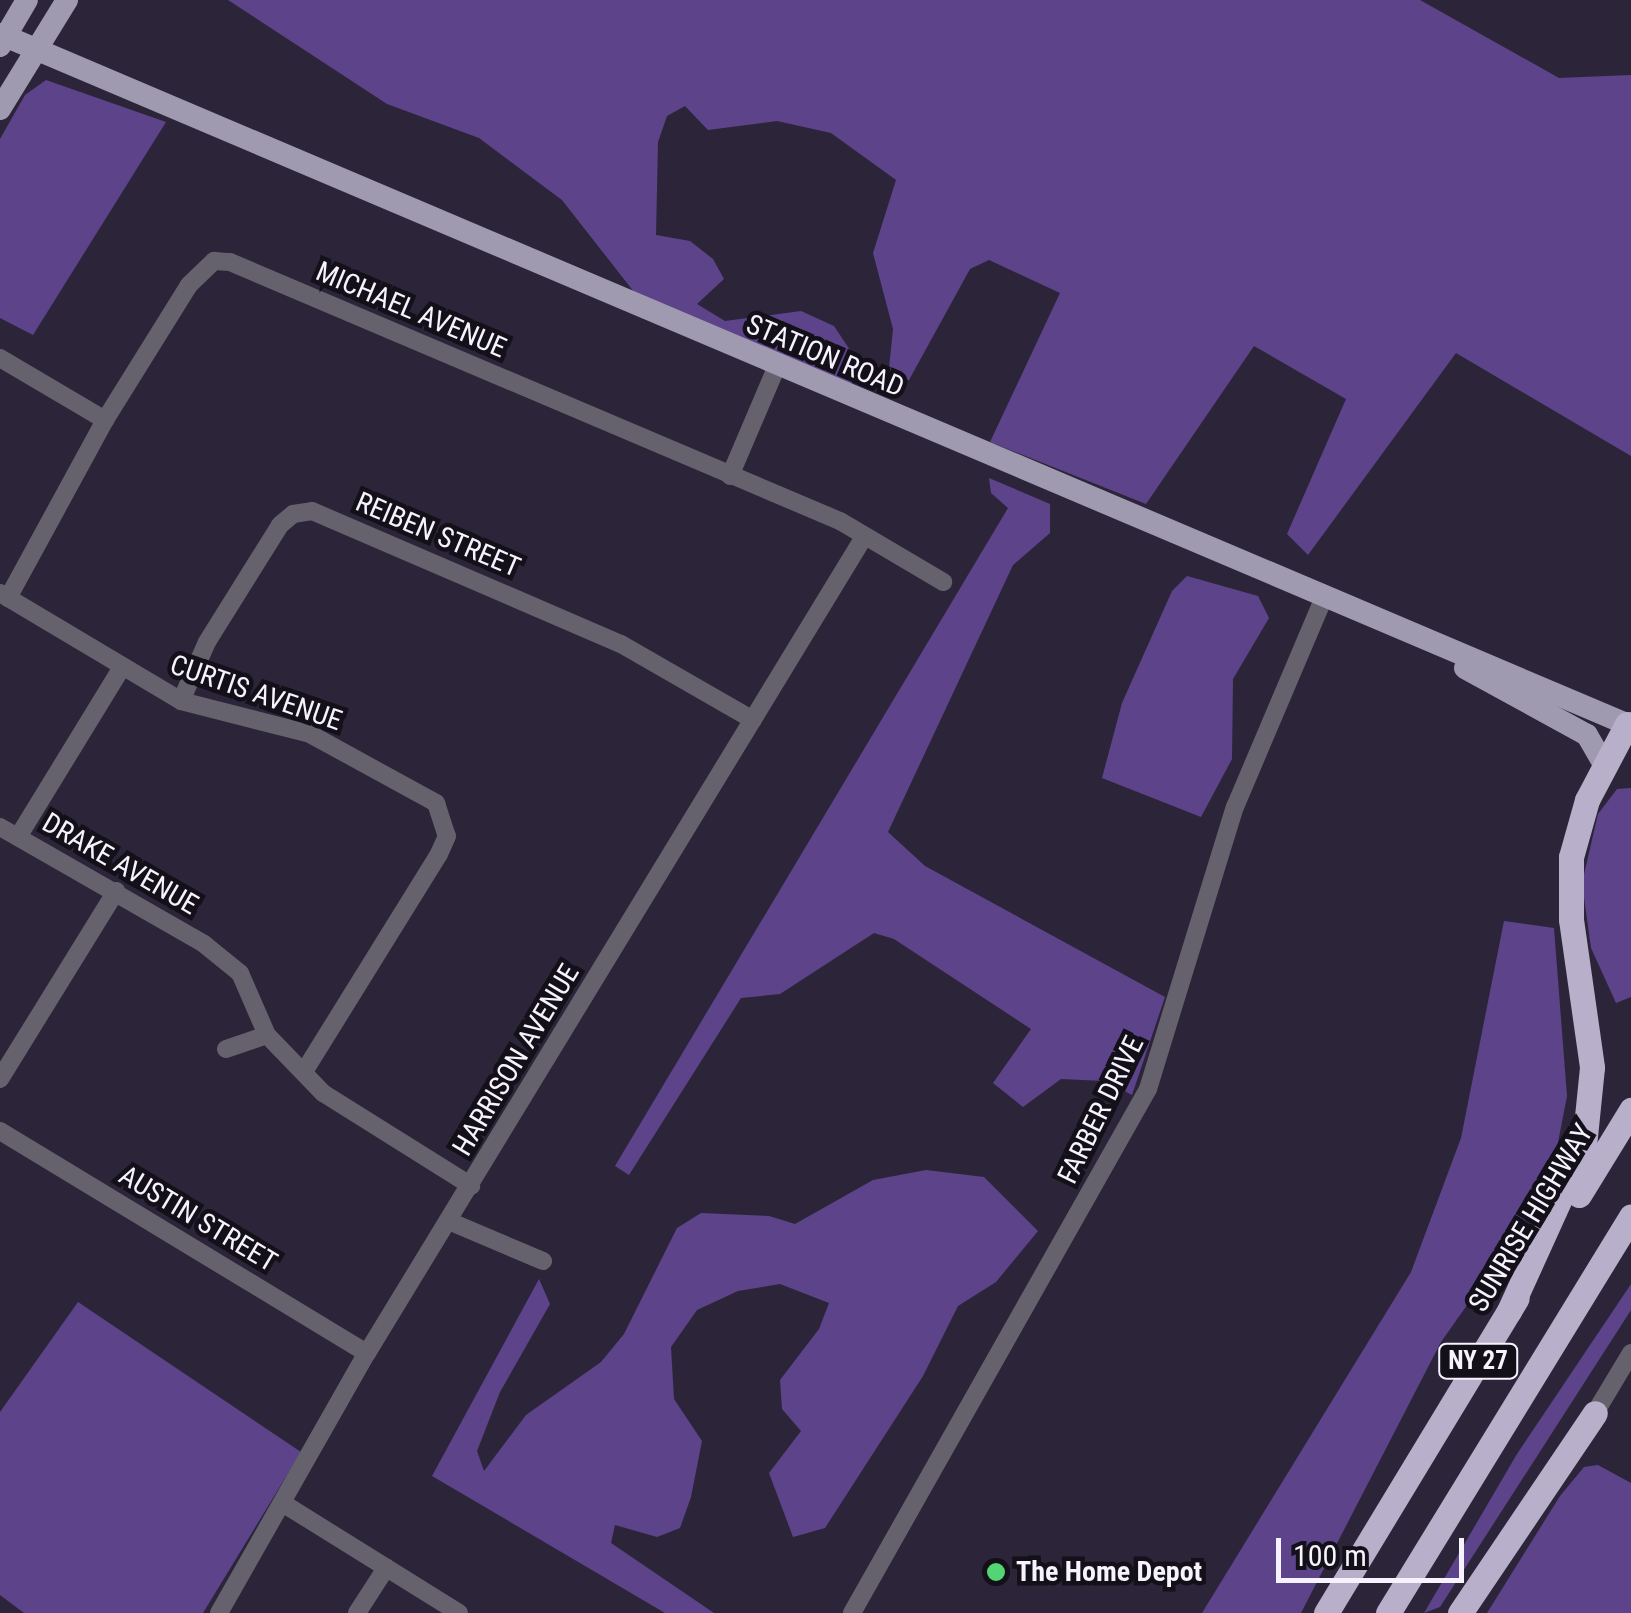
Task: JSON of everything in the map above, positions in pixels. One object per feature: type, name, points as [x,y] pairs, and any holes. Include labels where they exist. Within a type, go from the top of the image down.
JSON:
[{"type":"highway","points":[[1509,1311],[1571,1182],[1588,1126],[1591,1048],[1569,877],[1574,836],[1604,765],[1630,722]]},
{"type":"highway","name":"SUNRISE HIGHWAY","points":[[1326,1613],[1631,1110]]},
{"type":"highway","name":"NY 27","points":[[1388,1613],[1631,1216]]},
{"type":"highway","points":[[1460,1613],[1595,1413]]},
{"type":"main road","points":[[2,38],[27,0]]},
{"type":"main road","points":[[0,109],[67,0]]},
{"type":"main road","name":"STATION ROAD","points":[[2,38],[776,368],[1630,722]]},
{"type":"main road","points":[[1450,650],[1470,673],[1588,735],[1604,765]]},
{"type":"street","name":"MICHAEL AVENUE","points":[[4,595],[200,269],[230,262],[730,476],[864,537],[943,582]]},
{"type":"street","points":[[0,358],[106,420]]},
{"type":"street","points":[[730,476],[776,368]]},
{"type":"street","name":"REIBEN STREET","points":[[180,701],[207,642],[280,526],[293,514],[312,511],[622,644],[753,720]]},
{"type":"street","name":"HARRISON AVENUE","points":[[219,1613],[367,1354],[864,537]]},
{"type":"street","name":"CURTIS AVENUE","points":[[4,595],[180,701],[310,734],[436,803],[446,820],[447,836],[432,868],[304,1072]]},
{"type":"street","name":"FARBER DRIVE","points":[[852,1613],[1148,1089],[1236,807],[1324,598]]},
{"type":"street","points":[[18,837],[122,667]]},
{"type":"street","name":"DRAKE AVENUE","points":[[0,827],[116,891],[240,973],[268,1035],[323,1094],[472,1186]]},
{"type":"street","points":[[0,1079],[116,891]]},
{"type":"street","points":[[226,1049],[268,1035]]},
{"type":"street","name":"AUSTIN STREET","points":[[0,1132],[367,1354]]},
{"type":"street","points":[[450,1222],[543,1261]]},
{"type":"street","points":[[1595,1413],[1631,1353]]},
{"type":"street","points":[[284,1504],[459,1613]]},
{"type":"street","points":[[357,1613],[386,1568]]},
{"type":"shaded area","points":[[228,0],[1420,0],[1559,78],[1631,75],[1631,456],[1456,353],[1308,555],[1287,534],[1346,399],[1254,346],[1146,504],[990,442],[1060,293],[989,260],[970,269],[909,380],[888,378],[893,329],[873,253],[896,180],[831,133],[777,121],[708,130],[685,106],[667,116],[658,142],[656,235],[690,241],[713,259],[724,279],[697,304],[725,321],[801,311],[834,326],[862,368],[849,386],[634,292],[562,200],[479,138],[387,104]]},
{"type":"shaded area","points":[[46,80],[166,122],[33,335],[0,318],[0,139],[25,95]]},
{"type":"shaded area","points":[[989,478],[1050,504],[1050,533],[1013,565],[888,832],[925,866],[1165,997],[1132,1095],[1105,1081],[1061,1079],[1023,1107],[993,1083],[1031,1029],[894,939],[874,933],[780,994],[741,998],[629,1175],[615,1166],[1008,508],[991,493]]},
{"type":"shaded area","points":[[1187,576],[1258,596],[1269,618],[1233,679],[1232,759],[1201,817],[1102,778],[1122,703],[1172,591]]},
{"type":"shaded area","points":[[1631,788],[1631,997],[1616,1003],[1591,948],[1582,883],[1598,814],[1617,789]]},
{"type":"shaded area","points":[[1504,921],[1554,928],[1567,1096],[1555,1158],[1520,1230],[1441,1342],[1301,1613],[1202,1613],[1411,1272],[1461,1138]]},
{"type":"shaded area","points":[[926,1170],[984,1177],[1038,1231],[996,1282],[958,1306],[923,1376],[825,1528],[793,1537],[769,1473],[801,1431],[782,1409],[780,1380],[819,1329],[829,1303],[780,1284],[738,1291],[697,1310],[671,1347],[674,1399],[702,1441],[691,1497],[680,1528],[657,1537],[615,1525],[611,1543],[714,1613],[665,1613],[432,1476],[539,1279],[550,1304],[500,1392],[477,1451],[484,1471],[526,1415],[601,1362],[624,1334],[677,1228],[701,1213],[769,1216],[795,1224],[873,1180]]},
{"type":"shaded area","points":[[1631,1284],[1631,1310],[1440,1607],[1424,1613],[1517,1454]]},
{"type":"shaded area","points":[[78,1302],[301,1452],[203,1613],[24,1613],[0,1595],[0,1412]]},
{"type":"shaded area","points":[[1598,1465],[1631,1483],[1631,1613],[1487,1613],[1560,1496],[1584,1467]]},
{"type":"place","name":"The Home Depot","points":[[996,1572]]}]
